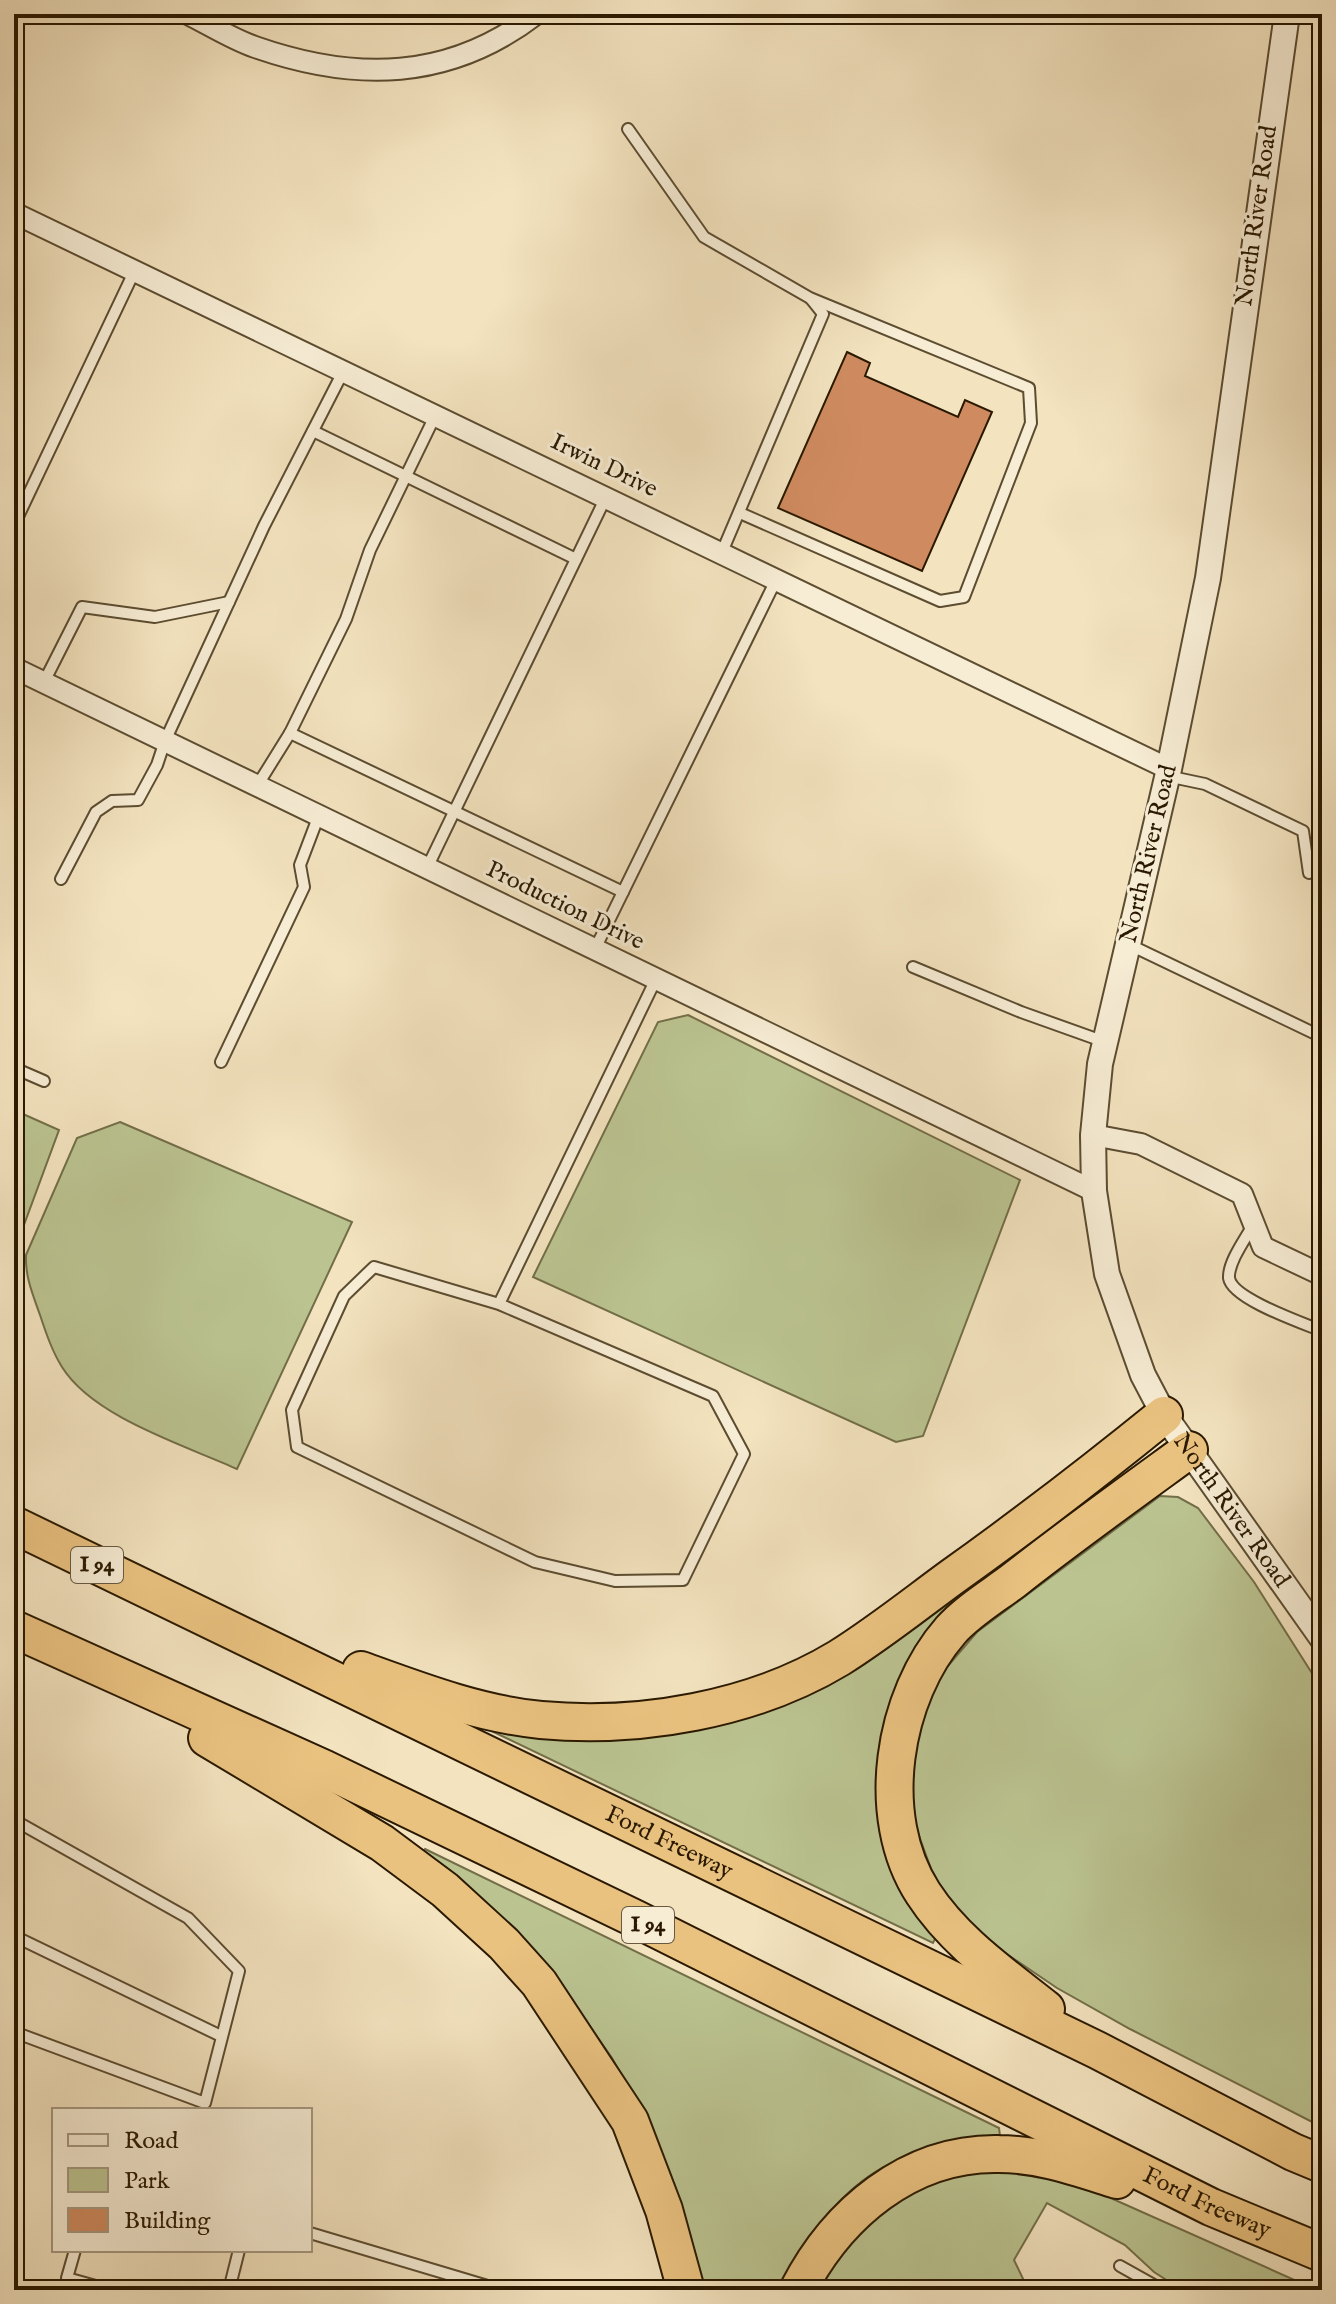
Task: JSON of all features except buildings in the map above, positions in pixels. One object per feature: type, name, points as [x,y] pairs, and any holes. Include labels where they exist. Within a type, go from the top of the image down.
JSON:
[{"type":"highway","points":[[180,1605],[445,1701],[538,1719],[605,1722],[703,1709],[788,1683],[836,1660],[1049,1507],[1164,1415]]},
{"type":"highway","points":[[1097,2050],[971,1948],[948,1926],[922,1892],[901,1834],[895,1763],[911,1701],[937,1649],[953,1628],[1189,1450]]},
{"type":"highway","name":"Ford Freeway","points":[[14,1525],[1097,2050],[1322,2164]]},
{"type":"highway","name":"Ford Freeway","points":[[14,1629],[325,1769],[1211,2207],[1311,2248]]},
{"type":"highway","points":[[78,1660],[382,1843],[445,1890],[504,1944],[539,1983],[630,2121],[664,2210],[686,2290]]},
{"type":"highway","points":[[798,2290],[825,2242],[847,2218],[893,2184],[948,2159],[997,2154],[1050,2159],[1211,2207]]},
{"type":"street","points":[[188,14],[253,47],[316,63],[376,73],[422,68],[461,57],[519,27],[536,14]]},
{"type":"street","name":"North River Road","points":[[1287,14],[1208,578],[1168,773],[1105,1042],[1093,1135],[1094,1191],[1099,1239],[1116,1301],[1143,1375],[1164,1415],[1322,1638]]},
{"type":"street","name":"Irwin Drive","points":[[14,213],[777,578],[1168,773]]},
{"type":"street","name":"Production Drive","points":[[14,668],[1094,1191]]},
{"type":"street","points":[[1093,1135],[1141,1144],[1242,1194],[1263,1247],[1322,1275]]},
{"type":"lane","points":[[628,129],[704,237],[810,298],[1029,388],[1031,423],[964,597],[940,601],[740,513]]},
{"type":"lane","points":[[14,525],[135,270]]},
{"type":"lane","points":[[722,552],[823,314],[810,298]]},
{"type":"lane","points":[[61,879],[96,812],[112,801],[138,800],[157,765],[229,602],[344,370]]},
{"type":"lane","points":[[257,786],[290,733],[346,619],[370,550],[436,414]]},
{"type":"lane","points":[[313,431],[576,559]]},
{"type":"lane","points":[[427,868],[606,497]]},
{"type":"lane","points":[[595,949],[777,578]]},
{"type":"lane","points":[[44,682],[82,607],[155,617],[229,602]]},
{"type":"lane","points":[[290,733],[455,809],[623,892]]},
{"type":"lane","points":[[1168,773],[1205,784],[1303,831],[1309,873]]},
{"type":"lane","points":[[221,1062],[304,887],[300,865],[319,815]]},
{"type":"lane","points":[[1128,944],[1322,1037]]},
{"type":"lane","points":[[913,967],[1021,1012],[1105,1042]]},
{"type":"lane","points":[[499,1304],[656,979]]},
{"type":"lane","points":[[14,1068],[44,1081]]},
{"type":"lane","points":[[1254,1223],[1231,1267],[1229,1278],[1234,1287],[1245,1297],[1322,1331]]},
{"type":"lane","points":[[374,1267],[499,1304],[713,1396],[744,1454],[683,1580],[615,1581],[535,1562],[297,1447],[292,1410],[344,1296],[374,1267]]},
{"type":"lane","points":[[14,1820],[188,1918],[239,1971],[205,2103],[14,2032]]},
{"type":"lane","points":[[14,1936],[221,2036]]},
{"type":"lane","points":[[312,2234],[501,2290]]},
{"type":"lane","points":[[74,2252],[67,2278],[110,2290]]},
{"type":"lane","points":[[229,2290],[238,2252]]},
{"type":"lane","points":[[1120,2266],[1163,2290]]},
{"type":"green space","points":[[688,1015],[1020,1180],[923,1436],[896,1442],[533,1277],[658,1022]]},
{"type":"green space","points":[[14,1110],[59,1130],[14,1252]]},
{"type":"green space","points":[[120,1122],[352,1222],[237,1469],[141,1428],[95,1401],[76,1385],[55,1355],[32,1293],[26,1255],[77,1138]]},
{"type":"green space","points":[[1160,1496],[1178,1497],[1198,1508],[1254,1582],[1322,1689],[1322,2127],[1130,2029],[1057,1988],[986,1940],[947,1897],[934,1877],[914,1822],[911,1761],[929,1697],[947,1667],[977,1632]]},
{"type":"green space","points":[[971,1579],[976,1588],[892,1709],[937,1935],[933,1943],[477,1724],[656,1729]]},
{"type":"green space","points":[[425,1849],[999,2128],[1000,2136],[916,2154],[871,2175],[834,2207],[819,2226],[783,2290],[699,2290],[631,2092],[612,2058],[558,1981],[423,1852]]},
{"type":"green space","points":[[1006,2166],[1077,2183],[1317,2290],[1182,2290],[1154,2272],[1125,2245],[1047,2203],[1014,2260],[1025,2283],[1036,2290],[814,2290],[854,2235],[871,2218],[908,2191],[949,2174]]}]
